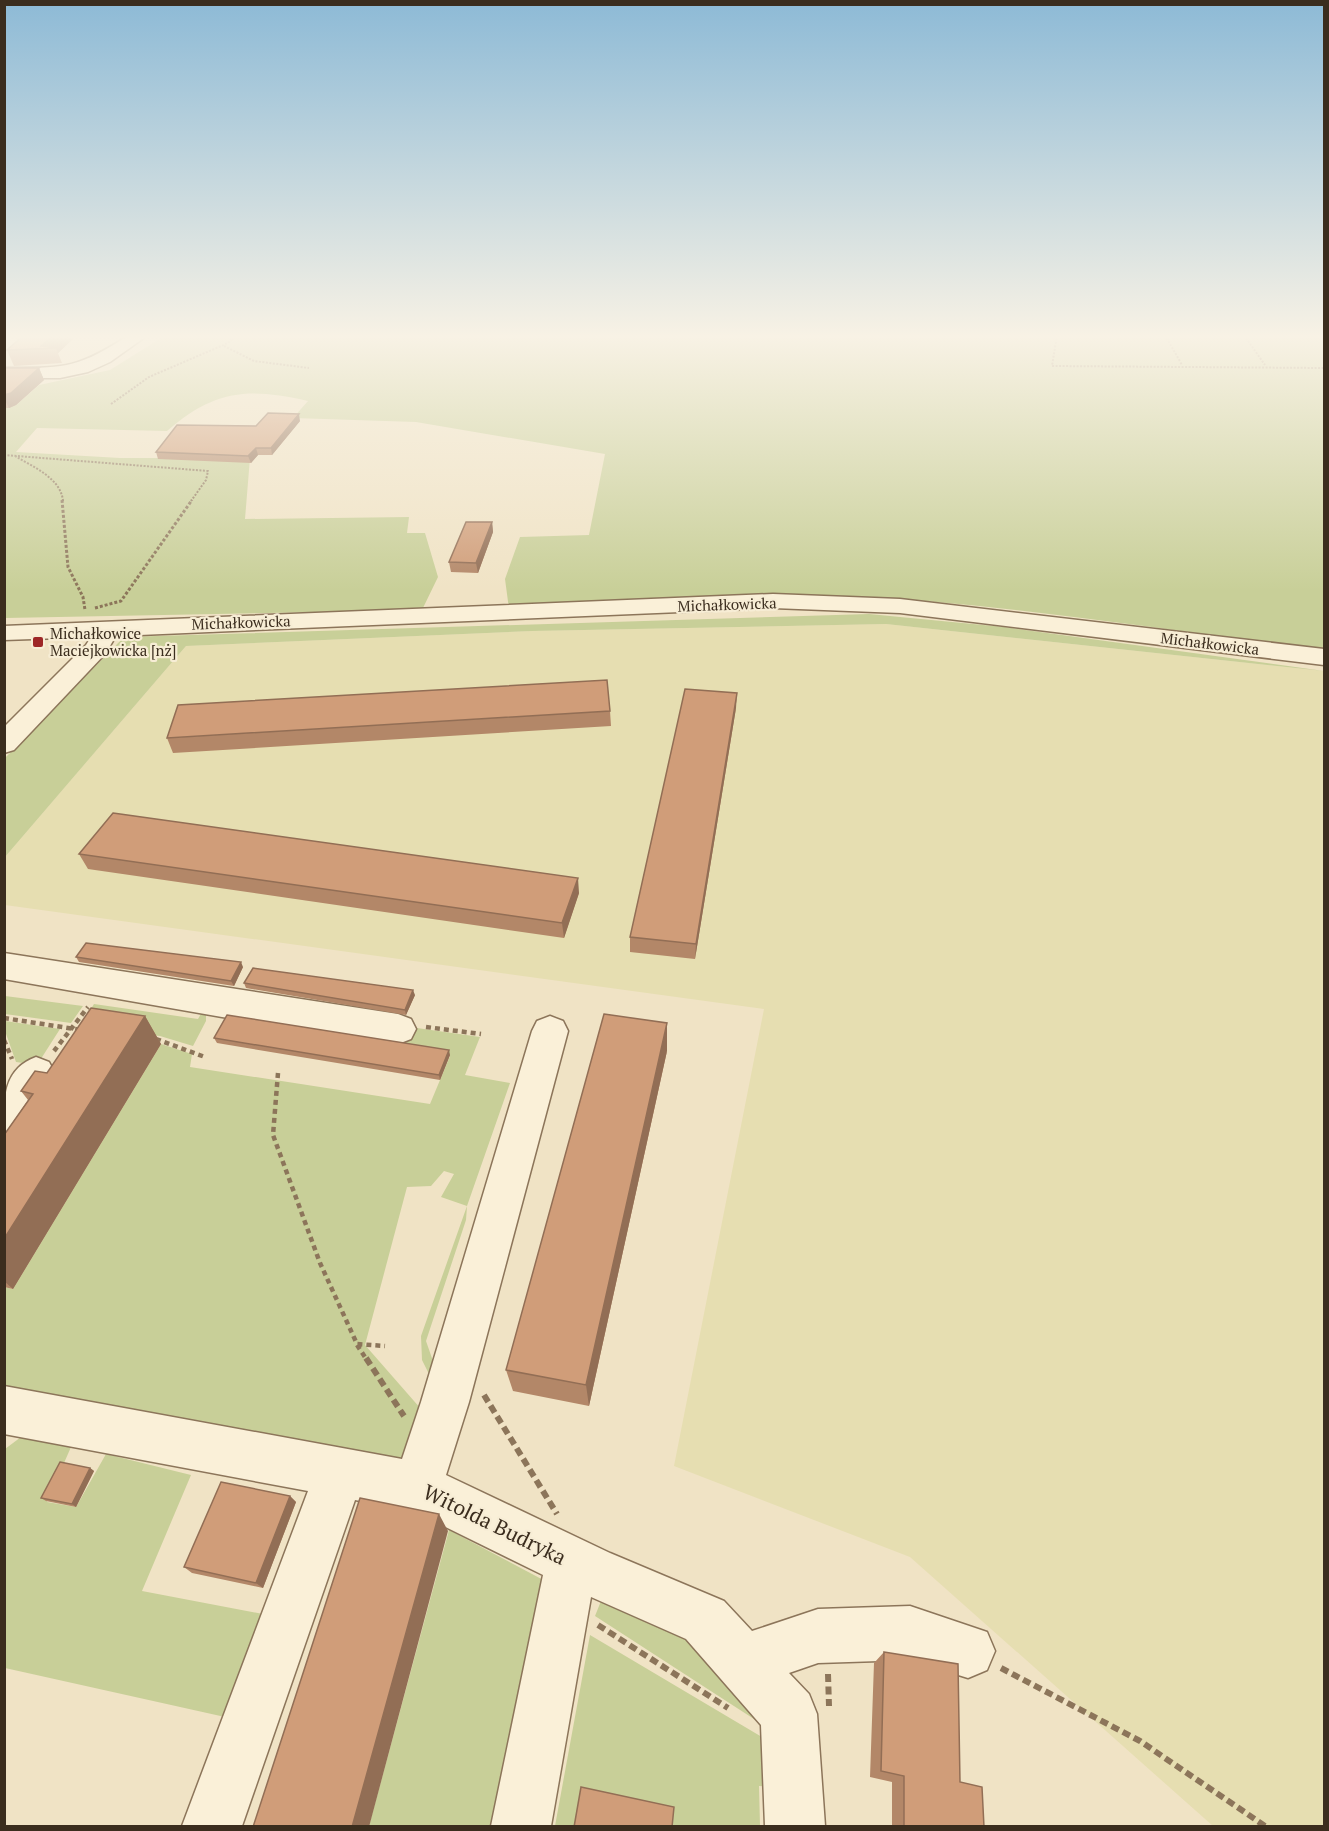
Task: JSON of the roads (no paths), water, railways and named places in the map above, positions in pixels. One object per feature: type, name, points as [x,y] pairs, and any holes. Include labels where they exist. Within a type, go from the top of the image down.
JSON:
[{"type":"street","name":"Michałkowicka","points":[[4,633],[773,602],[900,606],[1324,657]]},
{"type":"street","points":[[4,744],[117,628]]},
{"type":"street","points":[[4,966],[222,1003],[398,1029]]},
{"type":"street","points":[[423,1470],[459,1354],[550,1031]]},
{"type":"street","points":[[4,1121],[36,1073]]},
{"type":"street","name":"Witolda Budryka","points":[[6,1413],[340,1472],[423,1470],[566,1562],[705,1620],[737,1686],[789,1714],[795,1827]]},
{"type":"street","points":[[212,1827],[340,1472]]},
{"type":"street","points":[[521,1827],[566,1562]]},
{"type":"street","points":[[737,1686],[818,1636],[910,1633],[968,1651]]},
{"type":"place","name":"Michałkowice Maciejkowicka [nż]","points":[[38,642]]}]
